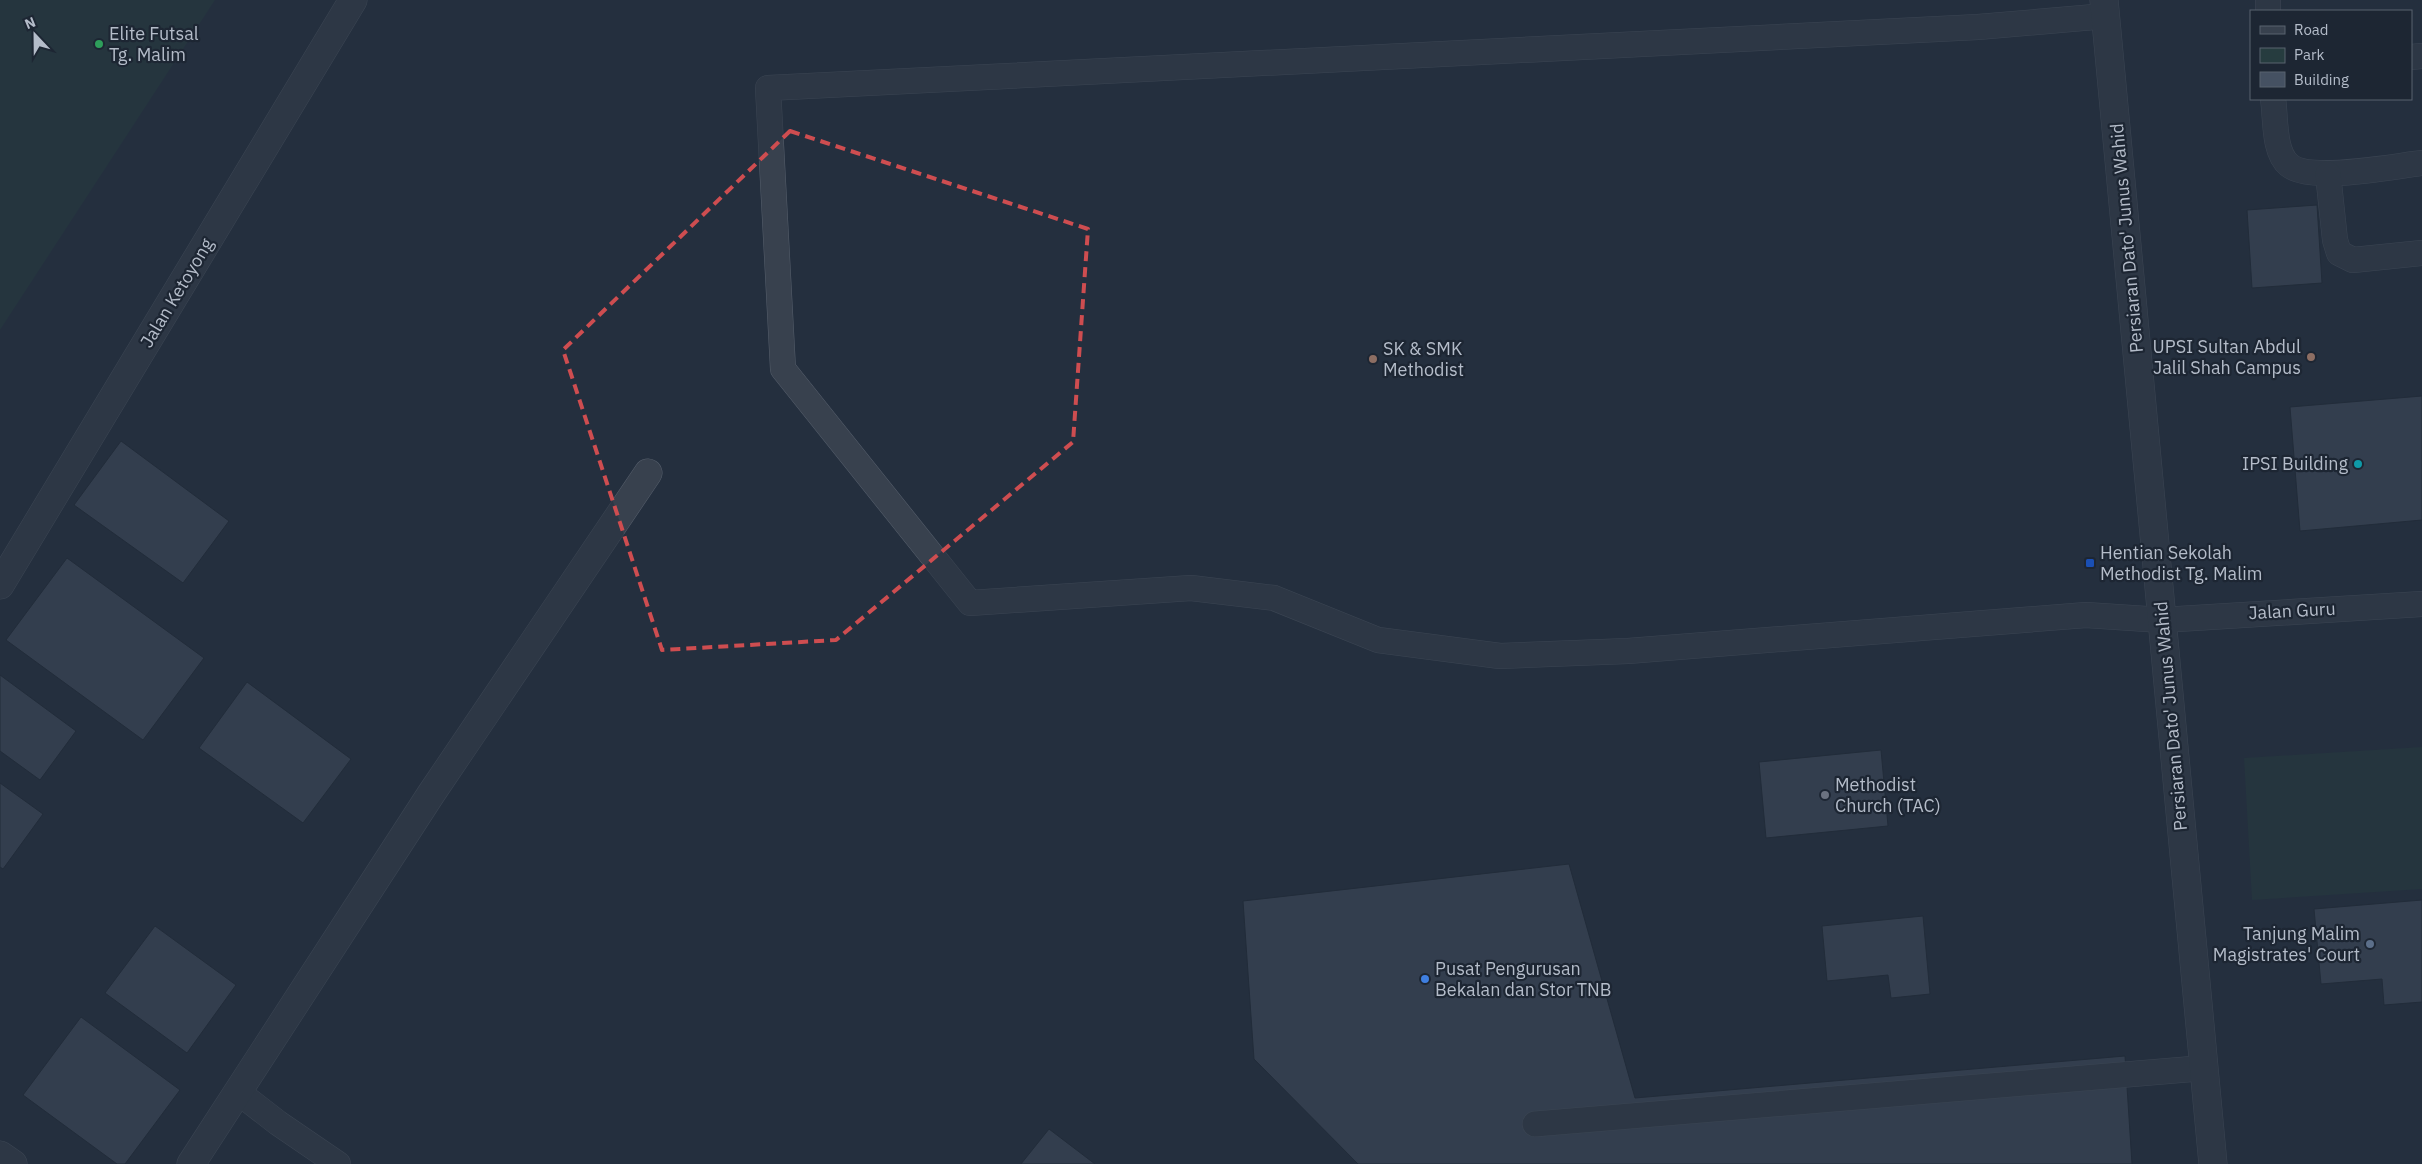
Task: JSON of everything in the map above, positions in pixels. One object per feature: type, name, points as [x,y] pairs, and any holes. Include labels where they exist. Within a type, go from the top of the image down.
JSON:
[{"type":"street","name":"Jalan Ketoyong","points":[[0,585],[353,0]]},
{"type":"street","name":"Persiaran Dato' Junus Wahid","points":[[2105,8],[2213,1164]]},
{"type":"street","points":[[191,1164],[431,794],[648,473]]},
{"type":"street","points":[[0,1155],[13,1164]]},
{"type":"lane","name":"Jalan Guru","points":[[2105,8],[1978,27],[768,88],[782,369],[970,603],[1191,588],[1274,598],[1378,640],[1500,656],[1628,651],[2086,615],[2162,620],[2422,604]]},
{"type":"lane","points":[[2274,100],[2279,150],[2289,165],[2305,173],[2328,174],[2422,163]]},
{"type":"lane","points":[[2328,174],[2335,240],[2339,253],[2353,260],[2422,253]]},
{"type":"lane","points":[[1535,1124],[2204,1068]]},
{"type":"lane","points":[[238,1092],[278,1124],[338,1164]]},
{"type":"highlighted area","points":[[790,131],[1088,229],[1073,442],[836,640],[662,650],[563,350]]},
{"type":"green space","points":[[0,0],[215,0],[0,330]]},
{"type":"green space","points":[[2422,747],[2422,889],[2252,900],[2244,758]]},
{"type":"building","points":[[2317,205],[2322,283],[2252,288],[2247,210]]},
{"type":"building","name":"IPSI Building","points":[[2422,396],[2422,520],[2300,531],[2290,407]]},
{"type":"building","points":[[121,441],[229,521],[183,583],[74,505]]},
{"type":"building","points":[[67,558],[204,658],[143,740],[6,640]]},
{"type":"building","points":[[0,675],[76,731],[40,780],[0,751]]},
{"type":"building","points":[[247,682],[351,759],[303,823],[199,748]]},
{"type":"building","name":"Methodist Church (TAC)","points":[[1881,750],[1888,826],[1766,838],[1759,762]]},
{"type":"building","points":[[0,783],[43,814],[3,869],[0,867]]},
{"type":"building","name":"Pusat Pengurusan Bekalan dan Stor TNB","points":[[1569,864],[1635,1098],[2125,1056],[2132,1164],[1358,1164],[1254,1059],[1243,901]]},
{"type":"building","name":"Tanjung Malim Magistrates' Court","points":[[2422,900],[2422,1002],[2384,1005],[2382,979],[2321,984],[2314,909]]},
{"type":"building","points":[[1923,916],[1930,994],[1891,998],[1888,975],[1827,981],[1822,926]]},
{"type":"building","points":[[155,926],[236,985],[187,1053],[105,993]]},
{"type":"building","points":[[81,1017],[180,1090],[125,1164],[117,1164],[23,1095]]},
{"type":"building","points":[[1049,1129],[1095,1164],[1021,1164]]},
{"type":"place","name":"Elite Futsal Tg. Malim","points":[[99,44]]},
{"type":"place","name":"UPSI Sultan Abdul Jalil Shah Campus","points":[[2311,357]]},
{"type":"place","name":"SK & SMK Methodist","points":[[1373,359]]},
{"type":"place","name":"IPSI Building","points":[[2358,464]]},
{"type":"place","name":"Hentian Sekolah Methodist Tg. Malim","points":[[2090,563]]},
{"type":"place","name":"Methodist Church (TAC)","points":[[1825,795]]},
{"type":"place","name":"Tanjung Malim Magistrates' Court","points":[[2370,944]]},
{"type":"place","name":"Pusat Pengurusan Bekalan dan Stor TNB","points":[[1425,979]]}]
